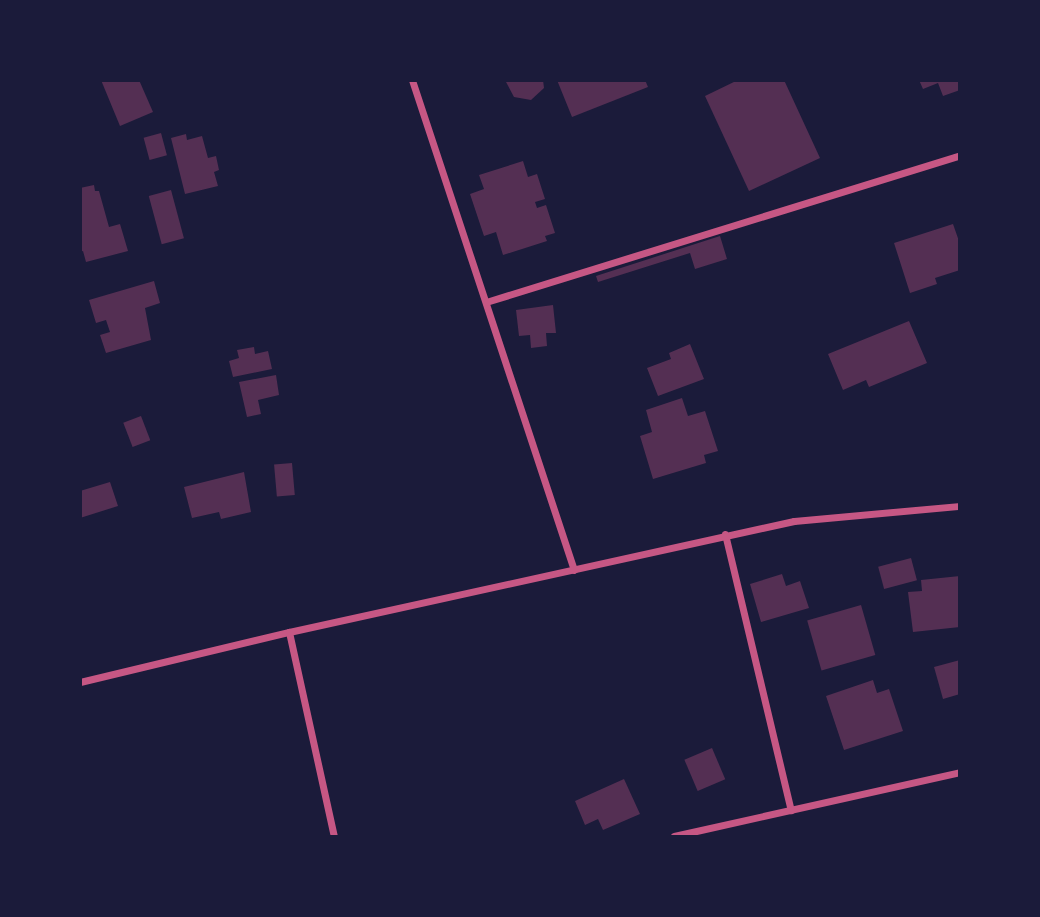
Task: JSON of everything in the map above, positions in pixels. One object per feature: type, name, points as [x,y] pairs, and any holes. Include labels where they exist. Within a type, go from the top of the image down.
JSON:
[{"type":"street","points":[[412,80],[574,570]]},
{"type":"street","points":[[486,302],[960,155]]},
{"type":"street","points":[[80,682],[725,534],[793,521],[960,506]]},
{"type":"street","points":[[725,534],[791,810]]},
{"type":"street","points":[[289,632],[334,836]]},
{"type":"street","points":[[674,836],[960,772]]},
{"type":"building","points":[[101,80],[139,80],[153,112],[120,126]]},
{"type":"building","points":[[505,80],[543,80],[544,88],[531,100],[514,97]]},
{"type":"building","points":[[557,80],[645,80],[648,87],[572,117]]},
{"type":"building","points":[[738,80],[784,80],[820,158],[749,191],[705,96]]},
{"type":"building","points":[[919,80],[960,80],[960,90],[943,96],[938,83],[923,89]]},
{"type":"building","points":[[161,133],[167,155],[150,160],[144,138]]},
{"type":"building","points":[[186,134],[187,140],[202,136],[208,158],[216,156],[219,170],[214,172],[218,186],[185,194],[171,138]]},
{"type":"building","points":[[523,161],[528,177],[537,174],[545,199],[535,202],[537,208],[546,205],[555,233],[545,236],[547,241],[503,255],[496,232],[484,236],[470,194],[484,189],[479,175]]},
{"type":"building","points":[[94,185],[95,191],[99,191],[109,227],[120,224],[128,251],[86,262],[83,251],[80,252],[80,188]]},
{"type":"building","points":[[171,190],[184,238],[162,244],[149,196]]},
{"type":"building","points":[[953,224],[960,244],[960,270],[935,278],[937,284],[910,293],[894,243]]},
{"type":"building","points":[[720,236],[727,259],[695,269],[690,253],[598,282],[596,276]]},
{"type":"building","points":[[154,281],[160,303],[145,308],[151,340],[106,353],[100,335],[110,332],[106,320],[96,323],[89,300]]},
{"type":"building","points":[[553,305],[556,333],[546,333],[547,346],[531,348],[530,335],[519,336],[516,310]]},
{"type":"building","points":[[909,321],[927,363],[869,387],[866,380],[843,390],[828,354]]},
{"type":"building","points":[[690,344],[704,379],[658,396],[647,368],[671,359],[669,353]]},
{"type":"building","points":[[254,347],[255,354],[268,351],[272,369],[233,377],[229,361],[239,358],[237,350]]},
{"type":"building","points":[[276,375],[279,395],[258,400],[261,414],[247,417],[239,382]]},
{"type":"building","points":[[682,398],[688,416],[705,411],[718,451],[704,455],[706,463],[653,479],[640,436],[652,432],[646,410]]},
{"type":"building","points":[[141,416],[150,440],[133,447],[123,423]]},
{"type":"building","points":[[292,463],[295,495],[277,496],[274,465]]},
{"type":"building","points":[[244,472],[251,512],[221,519],[219,512],[192,518],[184,487]]},
{"type":"building","points":[[110,482],[118,506],[80,518],[80,491]]},
{"type":"building","points":[[911,558],[917,580],[884,589],[878,567]]},
{"type":"building","points":[[782,574],[786,586],[800,581],[809,608],[761,622],[750,584]]},
{"type":"building","points":[[960,576],[960,627],[913,632],[908,592],[922,591],[921,580]]},
{"type":"building","points":[[861,605],[875,655],[822,670],[807,620]]},
{"type":"building","points":[[960,660],[960,694],[943,699],[934,667]]},
{"type":"building","points":[[873,680],[877,693],[889,689],[903,731],[844,750],[826,696]]},
{"type":"building","points":[[712,748],[725,779],[698,791],[684,760]]},
{"type":"building","points":[[624,779],[640,814],[603,830],[598,819],[585,825],[575,801]]}]
